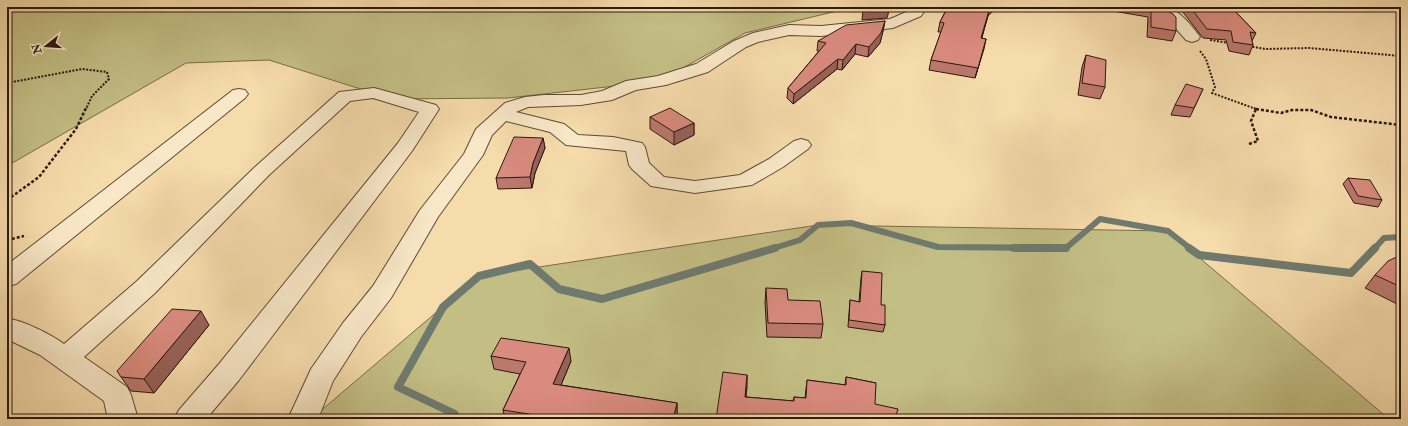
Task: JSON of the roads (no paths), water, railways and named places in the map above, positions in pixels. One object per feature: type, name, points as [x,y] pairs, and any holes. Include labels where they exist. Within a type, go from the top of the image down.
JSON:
[{"type":"street","points":[[303,419],[322,377],[343,343],[382,292],[428,215],[473,155],[484,133],[511,107],[525,102],[544,100],[581,100],[606,96],[632,85],[660,81],[702,68],[740,44],[753,38],[789,30],[821,31],[893,23],[916,13],[920,7]]},
{"type":"street","points":[[1153,7],[1163,10],[1186,27],[1192,37]]},
{"type":"street","points":[[65,358],[146,287],[262,171],[345,96],[374,93],[430,108],[405,147],[228,372],[189,419]]},
{"type":"street","points":[[7,278],[239,94]]},
{"type":"street","points":[[502,115],[557,128],[573,141],[613,143],[636,147],[639,165],[658,182],[695,187],[745,181],[776,163],[801,145]]},
{"type":"street","points":[[7,328],[12,329],[50,348],[117,395],[123,419]]},
{"type":"waterway","points":[[1066,248],[1100,219],[1168,231],[1191,249]]},
{"type":"waterway","points":[[771,249],[800,240],[818,225],[851,223],[938,247],[1066,248]]},
{"type":"waterway","points":[[1374,249],[1384,238],[1401,237]]},
{"type":"waterway","points":[[456,419],[455,414],[398,387],[443,307],[479,276],[530,264],[559,289],[602,299],[775,248]]},
{"type":"waterway","points":[[1014,248],[1066,248]]},
{"type":"waterway","points":[[1189,248],[1199,255],[1351,273],[1375,248]]}]
